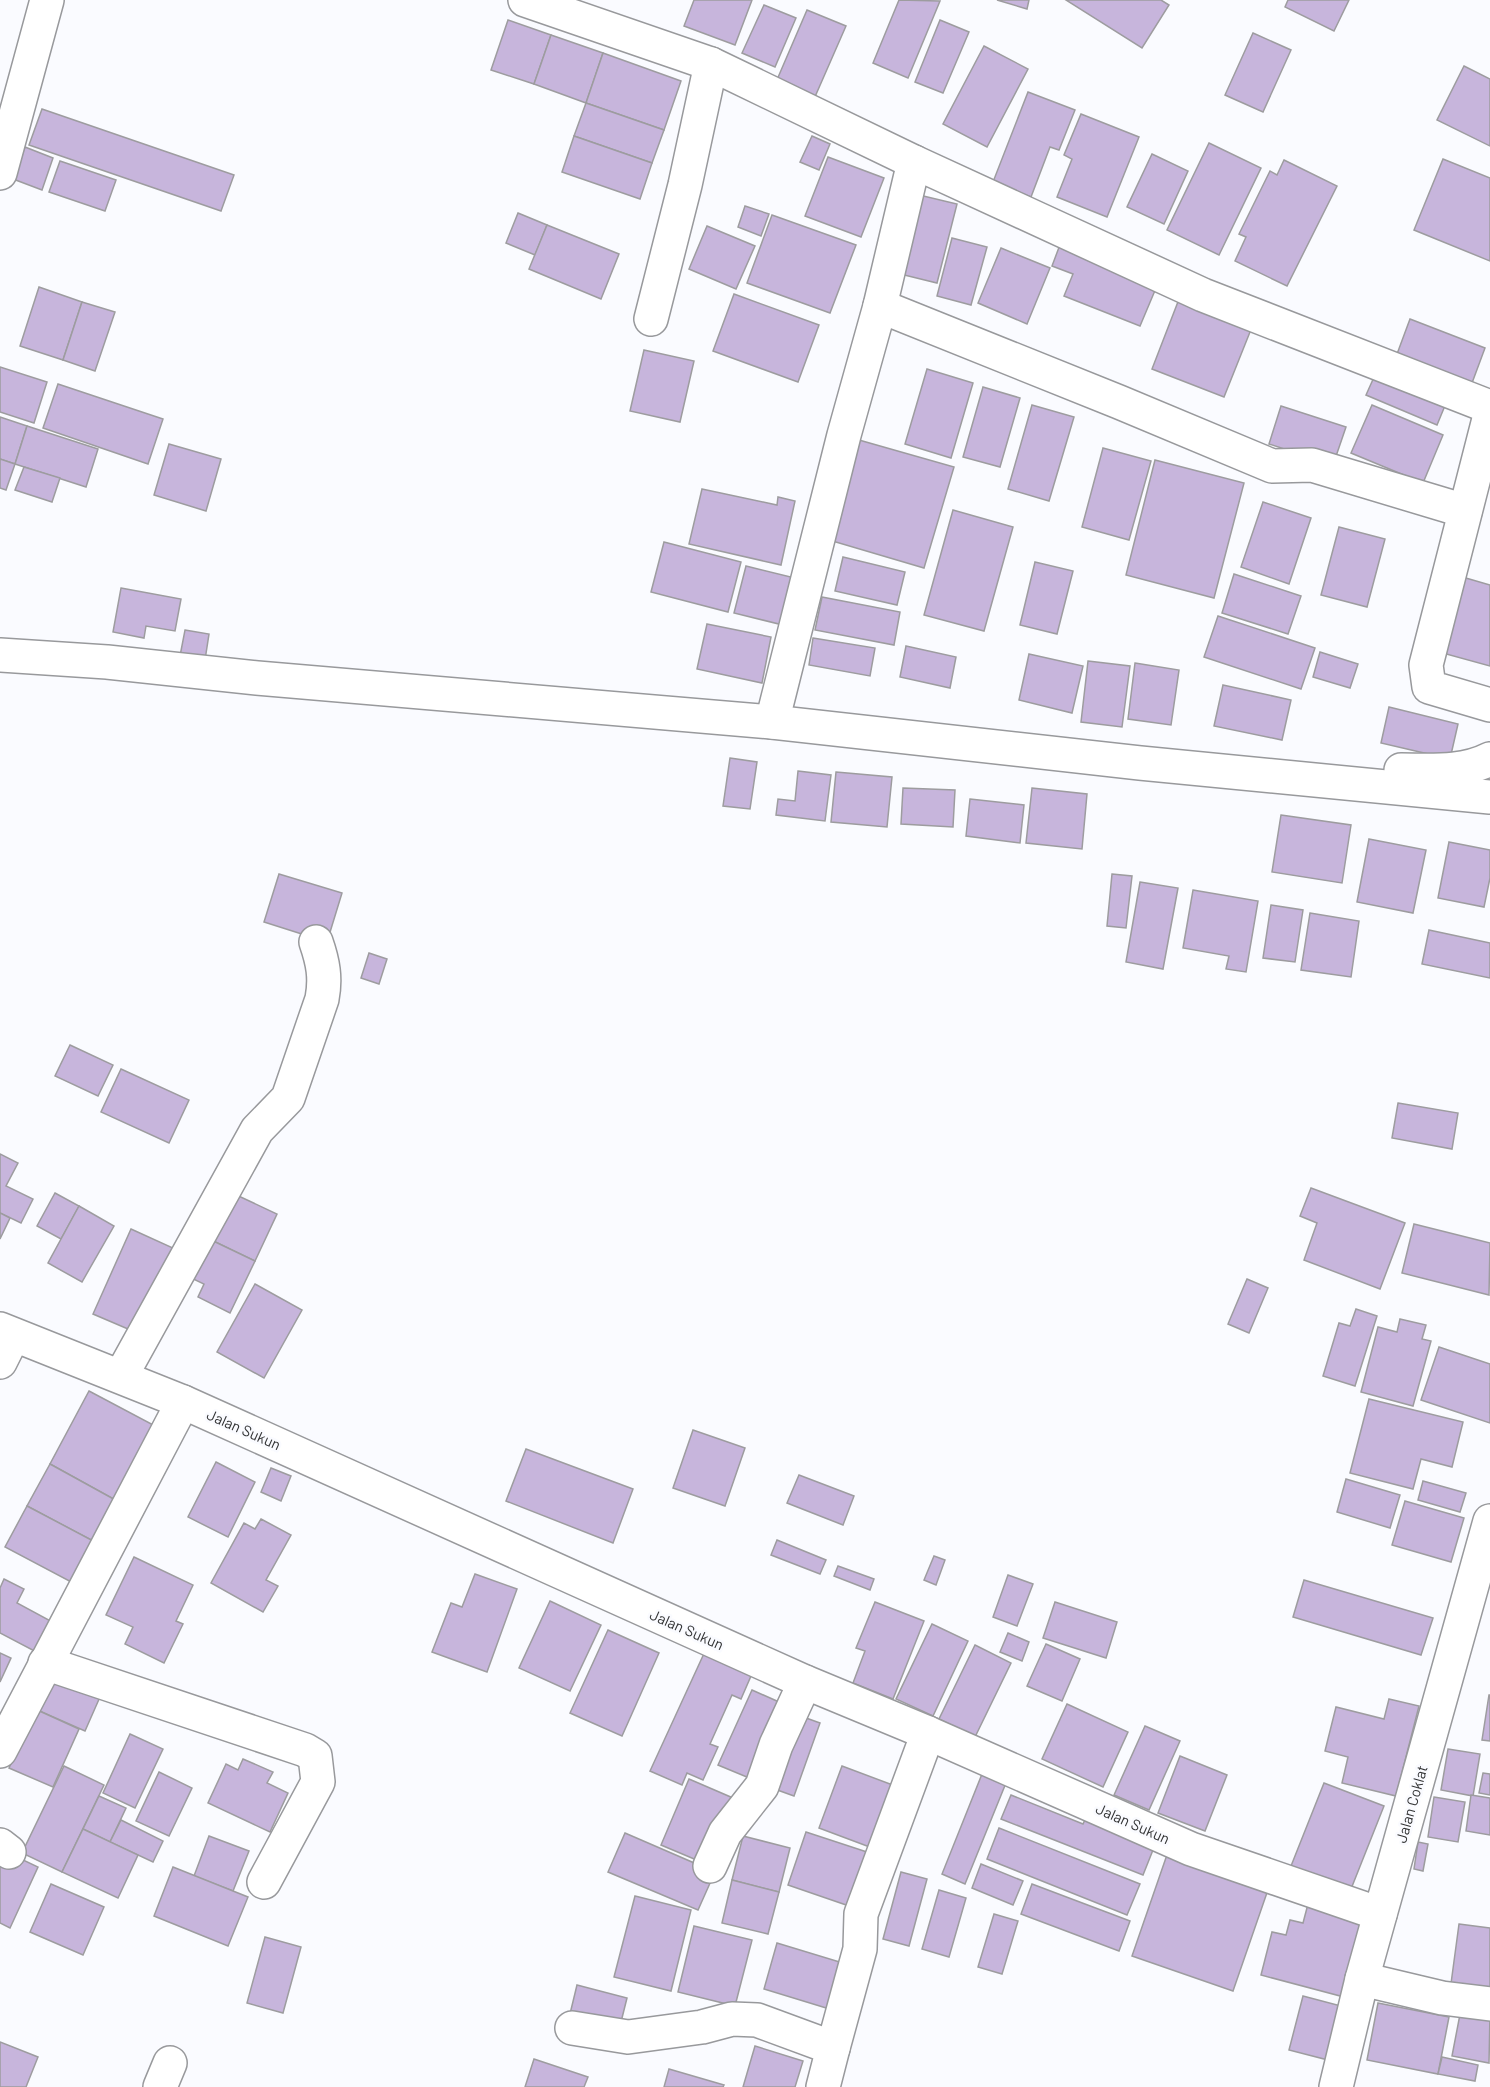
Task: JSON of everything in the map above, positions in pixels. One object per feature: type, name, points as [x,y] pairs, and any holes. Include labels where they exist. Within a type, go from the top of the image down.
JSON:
[{"type":"street","points":[[0,173],[47,0]]},
{"type":"street","points":[[525,0],[711,64],[914,162],[1203,295],[1490,407]]},
{"type":"street","points":[[651,319],[685,185],[711,64]]},
{"type":"street","points":[[772,722],[844,435],[880,306],[914,162]]},
{"type":"street","points":[[880,306],[1272,466],[1312,465],[1465,511]]},
{"type":"street","points":[[1490,415],[1426,665],[1429,687],[1490,705]]},
{"type":"street","points":[[0,655],[107,662],[257,678],[772,722],[1140,763],[1490,797]]},
{"type":"street","points":[[1140,763],[1192,754],[1224,754],[1402,770],[1454,769],[1490,759]]},
{"type":"street","points":[[121,1376],[257,1130],[288,1098],[326,982],[316,942]]},
{"type":"street","name":"Jalan Sukun","points":[[4,1342],[121,1376],[183,1401],[805,1682],[928,1733],[1191,1849],[1380,1914]]},
{"type":"street","points":[[0,1751],[183,1401]]},
{"type":"street","name":"Jalan Coklat","points":[[1336,2087],[1362,1979],[1490,1521]]},
{"type":"street","points":[[45,1664],[305,1750],[315,1756],[318,1782],[264,1882]]},
{"type":"street","points":[[710,1866],[725,1833],[762,1786],[776,1745],[805,1682]]},
{"type":"street","points":[[823,2087],[860,1949],[861,1914],[928,1733]]},
{"type":"street","points":[[1362,1979],[1442,1998],[1490,2004]]},
{"type":"street","points":[[572,2028],[628,2037],[702,2027],[732,2019],[757,2020],[832,2048]]},
{"type":"building","points":[[694,0],[752,0],[735,45],[684,26]]},
{"type":"building","points":[[899,0],[940,1],[908,78],[873,63]]},
{"type":"building","points":[[997,0],[1029,0],[1027,9]]},
{"type":"building","points":[[1066,0],[1161,0],[1169,5],[1142,48]]},
{"type":"building","points":[[1288,0],[1349,0],[1334,31],[1285,7]]},
{"type":"building","points":[[764,5],[796,18],[775,67],[742,53]]},
{"type":"building","points":[[807,10],[846,26],[814,99],[776,82]]},
{"type":"building","points":[[508,20],[551,35],[534,84],[491,70]]},
{"type":"building","points":[[940,20],[969,32],[943,93],[915,82]]},
{"type":"building","points":[[1253,33],[1291,50],[1263,112],[1225,95]]},
{"type":"building","points":[[551,35],[603,53],[586,103],[534,84]]},
{"type":"building","points":[[984,46],[1028,69],[987,147],[943,124]]},
{"type":"building","points":[[603,53],[681,81],[664,130],[586,103]]},
{"type":"building","points":[[1464,66],[1490,79],[1490,146],[1437,120]]},
{"type":"building","points":[[1028,92],[1075,110],[1059,150],[1050,147],[1031,197],[993,182]]},
{"type":"building","points":[[586,103],[664,130],[652,163],[574,136]]},
{"type":"building","points":[[42,109],[234,175],[221,211],[29,145]]},
{"type":"building","points":[[1081,114],[1139,137],[1107,217],[1057,197],[1072,159],[1064,155]]},
{"type":"building","points":[[574,136],[652,163],[640,199],[562,172]]},
{"type":"building","points":[[812,136],[830,144],[819,170],[800,162]]},
{"type":"building","points":[[1209,143],[1261,168],[1219,255],[1167,230]]},
{"type":"building","points":[[25,147],[53,158],[42,190],[13,179]]},
{"type":"building","points":[[1152,154],[1188,171],[1164,224],[1127,207]]},
{"type":"building","points":[[828,157],[884,178],[861,237],[805,216]]},
{"type":"building","points":[[1443,159],[1490,178],[1490,261],[1414,230]]},
{"type":"building","points":[[1284,160],[1337,186],[1287,286],[1235,261],[1246,237],[1239,234],[1270,171],[1277,175]]},
{"type":"building","points":[[60,161],[116,180],[105,211],[49,192]]},
{"type":"building","points":[[915,194],[957,204],[937,283],[896,273]]},
{"type":"building","points":[[745,206],[769,214],[761,236],[738,227]]},
{"type":"building","points":[[518,213],[547,225],[535,255],[506,243]]},
{"type":"building","points":[[772,215],[856,245],[830,313],[747,283]]},
{"type":"building","points":[[547,225],[619,254],[601,299],[529,269]]},
{"type":"building","points":[[707,226],[755,246],[736,289],[689,269]]},
{"type":"building","points":[[952,238],[987,247],[971,305],[937,296]]},
{"type":"building","points":[[1061,242],[1159,281],[1140,326],[1064,296],[1073,274],[1052,266]]},
{"type":"building","points":[[1001,248],[1050,268],[1027,324],[978,303]]},
{"type":"building","points":[[39,287],[82,302],[63,360],[20,346]]},
{"type":"building","points":[[734,294],[819,325],[798,382],[713,351]]},
{"type":"building","points":[[1181,294],[1254,322],[1224,397],[1152,369]]},
{"type":"building","points":[[82,302],[115,312],[95,371],[63,360]]},
{"type":"building","points":[[1410,319],[1485,348],[1472,383],[1397,354]]},
{"type":"building","points":[[644,350],[694,361],[680,422],[630,411]]},
{"type":"building","points":[[1379,366],[1449,396],[1437,425],[1366,395]]},
{"type":"building","points":[[0,367],[47,382],[34,423],[0,412]]},
{"type":"building","points":[[927,369],[973,383],[951,458],[905,444]]},
{"type":"building","points":[[58,384],[163,419],[148,464],[43,428]]},
{"type":"building","points":[[983,387],[1020,398],[1000,467],[963,457]]},
{"type":"building","points":[[1032,405],[1074,417],[1049,501],[1008,489]]},
{"type":"building","points":[[1372,405],[1443,435],[1423,483],[1351,453]]},
{"type":"building","points":[[1281,406],[1346,427],[1333,465],[1269,444]]},
{"type":"building","points":[[0,417],[27,426],[15,464],[0,459]]},
{"type":"building","points":[[27,426],[98,449],[86,487],[15,464]]},
{"type":"building","points":[[859,440],[954,467],[924,568],[829,540]]},
{"type":"building","points":[[169,444],[221,459],[206,511],[154,495]]},
{"type":"building","points":[[1103,448],[1151,461],[1129,540],[1082,527]]},
{"type":"building","points":[[0,459],[15,464],[6,490],[0,488]]},
{"type":"building","points":[[1155,460],[1244,483],[1214,598],[1126,575]]},
{"type":"building","points":[[24,467],[60,478],[52,502],[15,490]]},
{"type":"building","points":[[702,489],[777,505],[778,497],[795,501],[781,565],[689,544]]},
{"type":"building","points":[[1263,502],[1311,518],[1289,584],[1241,567]]},
{"type":"building","points":[[953,510],[1013,527],[984,631],[924,615]]},
{"type":"building","points":[[1339,527],[1385,539],[1367,607],[1321,595]]},
{"type":"building","points":[[664,542],[741,562],[728,612],[651,592]]},
{"type":"building","points":[[843,557],[905,572],[897,605],[835,591]]},
{"type":"building","points":[[1035,562],[1073,571],[1057,634],[1020,625]]},
{"type":"building","points":[[746,566],[799,579],[787,626],[734,613]]},
{"type":"building","points":[[1234,574],[1301,596],[1288,634],[1222,613]]},
{"type":"building","points":[[1459,576],[1490,585],[1490,666],[1439,652]]},
{"type":"building","points":[[121,588],[181,599],[175,631],[146,626],[144,638],[113,632]]},
{"type":"building","points":[[822,597],[900,612],[894,645],[815,630]]},
{"type":"building","points":[[1218,616],[1315,648],[1301,689],[1204,657]]},
{"type":"building","points":[[707,624],[771,637],[762,683],[697,669]]},
{"type":"building","points":[[185,630],[209,634],[205,660],[180,656]]},
{"type":"building","points":[[813,638],[875,648],[870,676],[809,665]]},
{"type":"building","points":[[906,646],[956,657],[950,688],[900,677]]},
{"type":"building","points":[[1320,652],[1358,664],[1350,688],[1313,677]]},
{"type":"building","points":[[1029,654],[1083,666],[1072,713],[1019,700]]},
{"type":"building","points":[[1088,661],[1130,666],[1122,727],[1081,722]]},
{"type":"building","points":[[1135,663],[1179,670],[1171,725],[1128,719]]},
{"type":"building","points":[[1223,685],[1291,700],[1282,740],[1214,726]]},
{"type":"building","points":[[1389,707],[1458,724],[1450,759],[1381,743]]},
{"type":"building","points":[[730,758],[757,762],[750,809],[723,806]]},
{"type":"building","points":[[798,771],[831,775],[825,821],[776,815],[778,799],[795,801]]},
{"type":"building","points":[[836,772],[892,777],[887,827],[831,822]]},
{"type":"building","points":[[903,788],[955,790],[953,827],[901,824]]},
{"type":"building","points":[[1032,788],[1087,794],[1082,849],[1026,843]]},
{"type":"building","points":[[970,799],[1024,805],[1020,843],[966,836]]},
{"type":"building","points":[[1281,815],[1351,825],[1342,883],[1272,872]]},
{"type":"building","points":[[1369,839],[1426,850],[1413,913],[1357,902]]},
{"type":"building","points":[[1449,842],[1490,850],[1490,878],[1484,907],[1438,898]]},
{"type":"building","points":[[279,874],[342,893],[327,942],[264,922]]},
{"type":"building","points":[[1112,874],[1132,876],[1126,928],[1107,926]]},
{"type":"building","points":[[1140,882],[1178,888],[1163,969],[1126,962]]},
{"type":"building","points":[[1193,890],[1258,901],[1246,972],[1226,969],[1229,956],[1183,948]]},
{"type":"building","points":[[1271,905],[1303,910],[1295,962],[1263,958]]},
{"type":"building","points":[[1310,913],[1359,921],[1351,977],[1301,970]]},
{"type":"building","points":[[1429,930],[1490,943],[1490,978],[1422,964]]},
{"type":"building","points":[[369,953],[387,959],[379,984],[361,978]]},
{"type":"building","points":[[70,1045],[113,1065],[98,1096],[55,1076]]},
{"type":"building","points":[[121,1069],[189,1100],[169,1143],[101,1112]]},
{"type":"building","points":[[1398,1103],[1458,1113],[1452,1149],[1392,1138]]},
{"type":"building","points":[[0,1154],[18,1163],[6,1186],[33,1199],[21,1223],[0,1213]]},
{"type":"building","points":[[1311,1188],[1405,1223],[1380,1289],[1304,1260],[1317,1223],[1300,1216]]},
{"type":"building","points":[[230,1192],[277,1214],[255,1261],[207,1238]]},
{"type":"building","points":[[55,1193],[79,1206],[61,1239],[37,1226]]},
{"type":"building","points":[[79,1206],[114,1226],[82,1282],[48,1263]]},
{"type":"building","points":[[0,1213],[10,1218],[0,1239]]},
{"type":"building","points":[[1414,1224],[1490,1243],[1489,1295],[1402,1273]]},
{"type":"building","points":[[131,1229],[173,1248],[135,1332],[93,1314]]},
{"type":"building","points":[[207,1238],[255,1261],[230,1313],[198,1297],[204,1284],[189,1277]]},
{"type":"building","points":[[1247,1279],[1268,1288],[1249,1333],[1228,1324]]},
{"type":"building","points":[[255,1284],[302,1310],[264,1378],[217,1352]]},
{"type":"building","points":[[1356,1309],[1377,1316],[1355,1386],[1323,1376],[1339,1323],[1350,1326]]},
{"type":"building","points":[[1400,1319],[1426,1325],[1422,1339],[1431,1341],[1413,1406],[1361,1392],[1378,1327],[1397,1332]]},
{"type":"building","points":[[1439,1347],[1490,1364],[1490,1423],[1421,1400]]},
{"type":"building","points":[[89,1391],[159,1428],[119,1502],[50,1464]]},
{"type":"building","points":[[1369,1399],[1463,1422],[1452,1467],[1421,1459],[1413,1489],[1350,1473]]},
{"type":"building","points":[[693,1430],[745,1448],[725,1506],[673,1488]]},
{"type":"building","points":[[526,1449],[633,1489],[613,1543],[506,1501]]},
{"type":"building","points":[[216,1462],[255,1482],[228,1537],[188,1517]]},
{"type":"building","points":[[50,1464],[119,1502],[97,1543],[27,1506]]},
{"type":"building","points":[[271,1468],[291,1476],[281,1501],[261,1492]]},
{"type":"building","points":[[799,1475],[854,1496],[843,1525],[787,1503]]},
{"type":"building","points":[[1346,1479],[1400,1495],[1390,1528],[1337,1512]]},
{"type":"building","points":[[1423,1481],[1466,1493],[1460,1512],[1418,1500]]},
{"type":"building","points":[[1405,1501],[1464,1518],[1451,1562],[1392,1545]]},
{"type":"building","points":[[27,1506],[97,1543],[75,1584],[5,1547]]},
{"type":"building","points":[[261,1519],[291,1535],[266,1580],[278,1586],[263,1612],[211,1583],[244,1523],[255,1529]]},
{"type":"building","points":[[777,1540],[826,1560],[820,1574],[771,1555]]},
{"type":"building","points":[[934,1556],[945,1560],[936,1585],[924,1580]]},
{"type":"building","points":[[134,1557],[193,1585],[176,1621],[183,1624],[164,1663],[125,1644],[133,1627],[106,1615]]},
{"type":"building","points":[[838,1566],[874,1579],[870,1590],[834,1576]]},
{"type":"building","points":[[475,1574],[517,1589],[487,1672],[432,1652],[451,1603],[462,1607]]},
{"type":"building","points":[[1008,1575],[1033,1584],[1017,1626],[993,1617]]},
{"type":"building","points":[[4,1579],[24,1589],[17,1603],[58,1625],[42,1655],[0,1633],[0,1588]]},
{"type":"building","points":[[1304,1580],[1433,1618],[1421,1655],[1293,1617]]},
{"type":"building","points":[[550,1601],[601,1625],[570,1691],[519,1668]]},
{"type":"building","points":[[875,1602],[924,1621],[893,1699],[853,1683],[865,1651],[856,1648]]},
{"type":"building","points":[[1055,1602],[1117,1622],[1106,1658],[1043,1638]]},
{"type":"building","points":[[932,1624],[968,1641],[933,1716],[896,1699]]},
{"type":"building","points":[[608,1630],[659,1653],[622,1736],[570,1713]]},
{"type":"building","points":[[1008,1633],[1029,1642],[1022,1661],[1000,1652]]},
{"type":"building","points":[[1046,1644],[1080,1659],[1062,1701],[1027,1686]]},
{"type":"building","points":[[975,1645],[1011,1663],[975,1737],[939,1719]]},
{"type":"building","points":[[707,1647],[754,1669],[741,1699],[732,1695],[710,1744],[718,1747],[703,1780],[687,1773],[682,1785],[650,1771]]},
{"type":"building","points":[[0,1653],[11,1658],[0,1682]]},
{"type":"building","points":[[50,1675],[100,1697],[85,1731],[35,1709]]},
{"type":"building","points":[[752,1690],[788,1706],[754,1780],[718,1765]]},
{"type":"building","points":[[1490,1695],[1490,1741],[1482,1740]]},
{"type":"building","points":[[1389,1699],[1419,1706],[1396,1796],[1342,1783],[1348,1757],[1325,1751],[1336,1707],[1384,1719]]},
{"type":"building","points":[[1067,1704],[1128,1732],[1103,1787],[1042,1759]]},
{"type":"building","points":[[35,1709],[79,1729],[53,1787],[9,1768]]},
{"type":"building","points":[[795,1714],[820,1723],[794,1796],[769,1787]]},
{"type":"building","points":[[1145,1726],[1180,1741],[1149,1810],[1114,1795]]},
{"type":"building","points":[[130,1734],[163,1749],[135,1808],[103,1793]]},
{"type":"building","points":[[1448,1749],[1480,1754],[1473,1796],[1441,1790]]},
{"type":"building","points":[[1180,1756],[1227,1775],[1205,1831],[1158,1813]]},
{"type":"building","points":[[243,1759],[273,1772],[267,1783],[288,1793],[270,1832],[208,1803],[226,1764],[238,1770]]},
{"type":"building","points":[[64,1766],[104,1785],[62,1872],[22,1853]]},
{"type":"building","points":[[842,1766],[898,1787],[875,1849],[819,1828]]},
{"type":"building","points":[[984,1769],[1008,1778],[965,1884],[942,1874]]},
{"type":"building","points":[[159,1772],[192,1788],[169,1836],[136,1821]]},
{"type":"building","points":[[1483,1773],[1490,1774],[1490,1795],[1479,1793]]},
{"type":"building","points":[[689,1779],[733,1798],[706,1864],[661,1845]]},
{"type":"building","points":[[1324,1783],[1384,1806],[1351,1889],[1291,1866]]},
{"type":"building","points":[[1011,1795],[1083,1824],[1088,1813],[1157,1840],[1143,1875],[1001,1819]]},
{"type":"building","points":[[1471,1795],[1490,1798],[1490,1835],[1466,1831]]},
{"type":"building","points":[[99,1796],[126,1808],[110,1842],[83,1829]]},
{"type":"building","points":[[1434,1797],[1465,1802],[1458,1842],[1428,1837]]},
{"type":"building","points":[[121,1820],[163,1841],[153,1862],[110,1842]]},
{"type":"building","points":[[999,1828],[1140,1884],[1127,1915],[987,1859]]},
{"type":"building","points":[[83,1829],[138,1855],[118,1898],[62,1872]]},
{"type":"building","points":[[806,1832],[870,1853],[852,1907],[788,1885]]},
{"type":"building","points":[[625,1833],[715,1872],[698,1910],[608,1872]]},
{"type":"building","points":[[209,1836],[249,1851],[233,1891],[194,1876]]},
{"type":"building","points":[[743,1836],[790,1848],[779,1892],[732,1880]]},
{"type":"building","points":[[1418,1842],[1428,1844],[1423,1871],[1414,1869]]},
{"type":"building","points":[[0,1849],[38,1867],[10,1928],[0,1923]]},
{"type":"building","points":[[1169,1849],[1270,1884],[1233,1991],[1132,1956]]},
{"type":"building","points":[[981,1864],[1023,1881],[1013,1905],[972,1888]]},
{"type":"building","points":[[173,1867],[248,1897],[228,1946],[154,1916]]},
{"type":"building","points":[[901,1872],[927,1879],[909,1946],[883,1939]]},
{"type":"building","points":[[732,1880],[779,1892],[768,1934],[722,1923]]},
{"type":"building","points":[[51,1884],[104,1907],[83,1955],[30,1932]]},
{"type":"building","points":[[1032,1884],[1130,1921],[1119,1951],[1021,1914]]},
{"type":"building","points":[[939,1890],[966,1898],[949,1957],[922,1949]]},
{"type":"building","points":[[635,1896],[691,1910],[671,1991],[614,1977]]},
{"type":"building","points":[[1308,1904],[1364,1919],[1344,1997],[1261,1975],[1272,1932],[1286,1935],[1290,1920],[1303,1923]]},
{"type":"building","points":[[994,1914],[1018,1921],[1002,1974],[978,1967]]},
{"type":"building","points":[[1459,1924],[1490,1928],[1490,1996],[1450,1991]]},
{"type":"building","points":[[694,1926],[752,1940],[735,2006],[678,1992]]},
{"type":"building","points":[[265,1937],[301,1947],[283,2013],[247,2003]]},
{"type":"building","points":[[777,1943],[843,1963],[836,2011],[764,1989]]},
{"type":"building","points":[[577,1985],[627,1998],[619,2030],[569,2018]]},
{"type":"building","points":[[1303,1996],[1341,2006],[1328,2060],[1289,2050]]},
{"type":"building","points":[[1378,2003],[1449,2017],[1438,2074],[1367,2060]]},
{"type":"building","points":[[1461,2009],[1490,2014],[1489,2063],[1452,2056]]},
{"type":"building","points":[[0,2042],[38,2057],[26,2087],[0,2087]]},
{"type":"building","points":[[755,2046],[803,2061],[795,2087],[743,2087]]},
{"type":"building","points":[[1442,2057],[1478,2065],[1475,2081],[1438,2074]]},
{"type":"building","points":[[534,2059],[588,2077],[584,2087],[525,2087]]},
{"type":"building","points":[[669,2069],[724,2085],[723,2087],[664,2087]]}]
